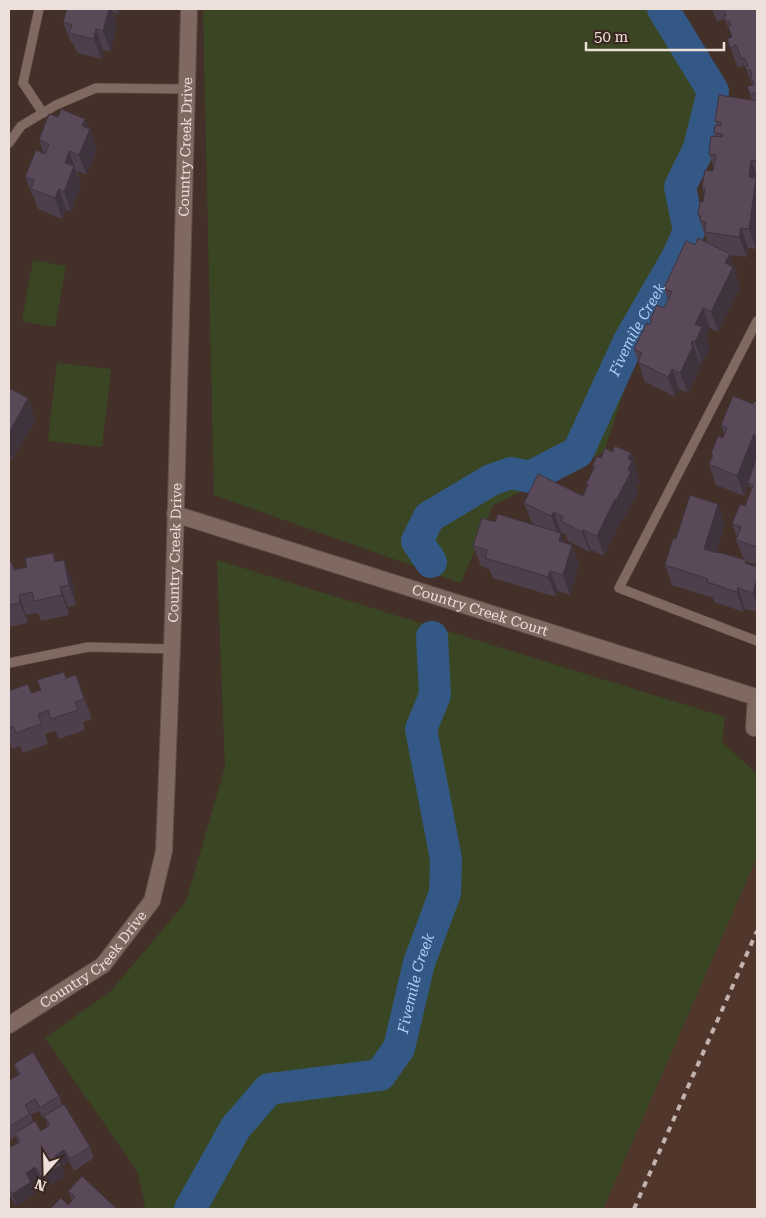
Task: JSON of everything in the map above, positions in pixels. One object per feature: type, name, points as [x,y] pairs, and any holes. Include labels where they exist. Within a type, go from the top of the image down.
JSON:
[{"type":"street","name":"Country Creek Drive","points":[[9,1026],[103,965],[152,901],[164,851],[189,9]]},
{"type":"street","name":"Country Creek Court","points":[[175,514],[756,697],[754,728]]},
{"type":"lane","points":[[39,9],[23,83],[43,113]]},
{"type":"lane","points":[[9,143],[21,126],[56,105],[96,88],[186,89]]},
{"type":"lane","points":[[757,321],[619,588],[757,641]]},
{"type":"lane","points":[[9,663],[88,647],[171,648]]},
{"type":"shaded area","points":[[757,857],[757,1209],[603,1209]]},
{"type":"green space","points":[[203,9],[676,9],[722,92],[604,452],[493,505],[461,583],[214,495]]},
{"type":"green space","points":[[33,260],[66,266],[55,327],[22,321]]},
{"type":"green space","points":[[57,363],[111,369],[102,447],[48,441]]},
{"type":"green space","points":[[217,560],[725,717],[722,742],[757,774],[757,857],[603,1209],[143,1209],[145,1203],[137,1171],[45,1038],[110,992],[186,902],[225,767]]},
{"type":"building","points":[[67,9],[109,9],[103,31],[96,29],[94,39],[69,33],[72,25],[63,22]]},
{"type":"building","points":[[724,9],[757,9],[757,92],[751,95],[747,87],[754,84],[750,76],[752,75],[750,69],[747,71],[745,67],[748,66],[745,58],[742,59],[736,45],[730,48],[727,39],[732,37],[728,26],[731,25],[729,20],[726,21]]},
{"type":"building","points":[[719,95],[757,101],[757,161],[751,160],[749,177],[756,178],[749,229],[741,228],[739,237],[704,232],[706,222],[700,221],[701,216],[698,215],[700,201],[703,202],[705,188],[702,187],[705,170],[713,171],[716,155],[709,154],[711,136],[722,137],[723,134],[714,133],[715,125],[720,126],[721,122],[715,121]]},
{"type":"building","points":[[61,109],[85,119],[82,126],[90,129],[79,155],[69,151],[65,163],[74,166],[64,192],[59,189],[55,198],[31,189],[34,180],[25,177],[36,150],[45,154],[49,144],[39,140],[49,114],[58,117]]},
{"type":"building","points":[[698,238],[730,254],[725,263],[733,267],[711,312],[703,308],[695,324],[702,327],[695,342],[692,341],[691,345],[693,346],[680,373],[672,369],[668,377],[638,362],[642,353],[634,349],[647,323],[650,325],[652,321],[650,320],[657,305],[664,308],[672,292],[664,288],[686,241],[695,245]]},
{"type":"building","points":[[9,388],[28,398],[9,433]]},
{"type":"building","points":[[733,396],[753,404],[754,401],[757,402],[757,436],[754,434],[737,476],[709,464],[718,436],[723,438],[727,428],[721,425]]},
{"type":"building","points":[[615,446],[631,453],[628,458],[632,461],[628,470],[631,472],[597,536],[583,530],[582,532],[561,521],[563,517],[554,512],[551,516],[524,503],[538,474],[583,496],[597,456],[601,458],[605,448],[612,452]]},
{"type":"building","points":[[757,456],[757,547],[736,540],[741,527],[732,524],[740,504],[745,506],[753,485],[748,483]]},
{"type":"building","points":[[690,495],[718,504],[704,549],[746,560],[745,563],[757,567],[757,578],[753,593],[738,588],[737,592],[726,589],[707,582],[708,579],[665,565],[673,538],[676,539]]},
{"type":"building","points":[[498,514],[561,533],[559,541],[572,545],[563,575],[550,571],[548,577],[485,558],[487,550],[473,546],[482,518],[495,522]]},
{"type":"building","points":[[53,553],[55,562],[64,560],[69,585],[60,587],[62,595],[34,601],[32,592],[19,595],[20,603],[9,605],[9,562],[12,562],[14,570],[27,567],[25,558]]},
{"type":"building","points":[[64,672],[66,678],[76,675],[84,699],[75,702],[78,710],[51,719],[48,710],[38,714],[41,724],[16,733],[13,726],[9,728],[9,691],[28,684],[31,693],[41,690],[37,680]]},
{"type":"building","points":[[33,1052],[59,1096],[40,1108],[35,1099],[25,1105],[30,1114],[9,1127],[9,1078],[10,1080],[20,1074],[14,1064]]},
{"type":"building","points":[[64,1104],[90,1147],[70,1159],[64,1150],[55,1156],[61,1165],[41,1177],[35,1167],[26,1173],[31,1182],[12,1194],[9,1190],[9,1144],[11,1147],[20,1142],[15,1133],[35,1121],[41,1131],[50,1125],[44,1116]]},
{"type":"building","points":[[82,1176],[117,1209],[50,1209],[61,1198],[68,1205],[75,1197],[68,1191]]},
{"type":"waterway","name":"Fivemile Creek","points":[[431,562],[417,541],[429,517],[491,480],[511,473],[530,477],[578,452],[629,341],[678,256],[689,231],[680,187],[699,148],[713,91],[663,9]]},
{"type":"waterway","name":"Fivemile Creek","points":[[190,1209],[236,1127],[269,1089],[380,1075],[399,1048],[419,963],[445,893],[446,859],[421,729],[435,695],[432,637]]},
{"type":"railway","points":[[634,1209],[757,931]]}]
